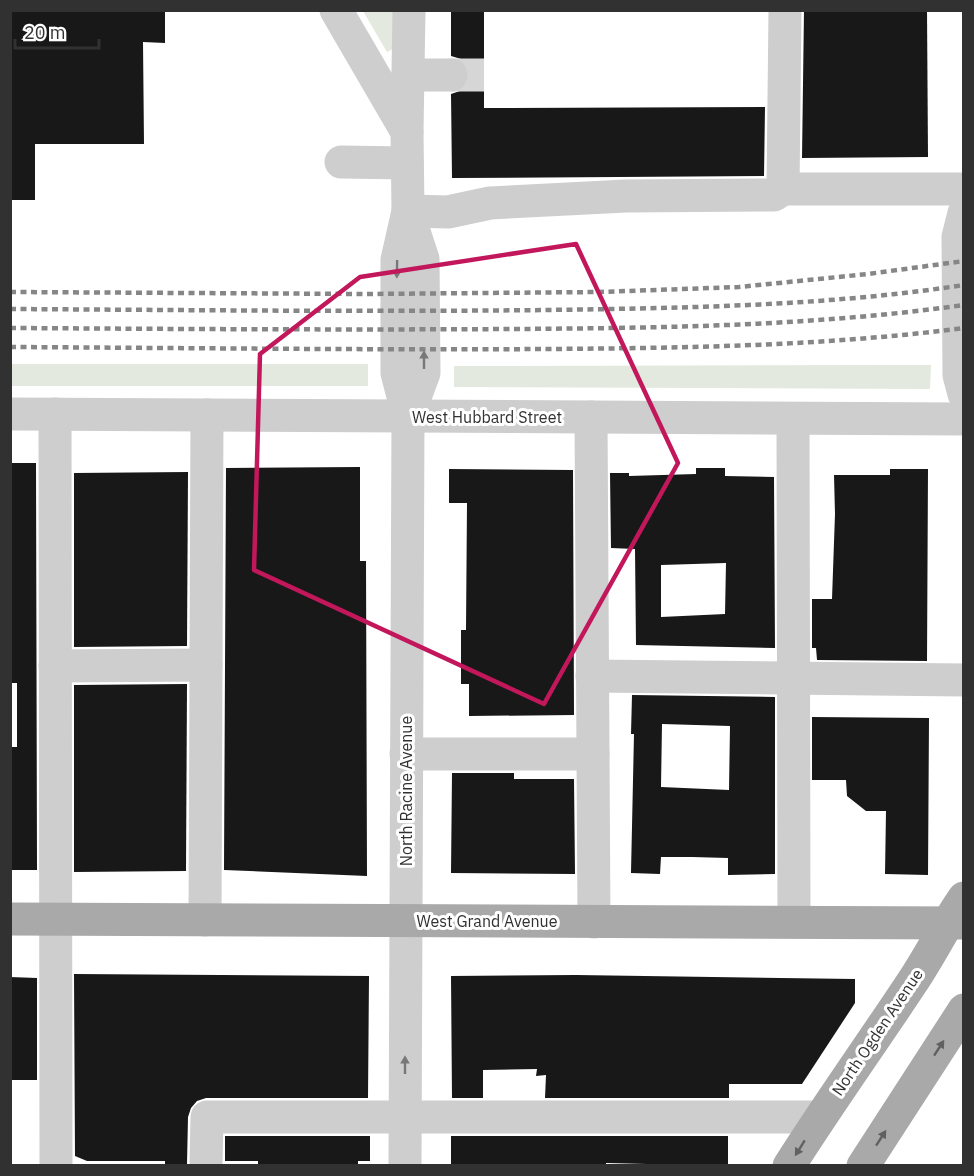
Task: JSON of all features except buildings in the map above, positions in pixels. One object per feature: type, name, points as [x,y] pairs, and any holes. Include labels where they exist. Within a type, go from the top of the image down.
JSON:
[{"type":"main road","name":"West Grand Avenue","points":[[10,919],[795,922],[958,915]]},
{"type":"main road","name":"North Ogden Avenue","points":[[789,1166],[958,915]]},
{"type":"main road","points":[[863,1166],[963,1010]]},
{"type":"street","name":"North Racine Avenue","points":[[336,10],[407,148]]},
{"type":"street","name":"North Racine Avenue","points":[[405,1166],[408,416],[424,373],[423,260],[408,211],[409,10]]},
{"type":"street","points":[[783,189],[785,10]]},
{"type":"street","points":[[408,75],[451,75]]},
{"type":"street","points":[[341,162],[407,148]]},
{"type":"street","points":[[408,211],[448,212],[490,203],[626,195],[774,195],[783,189],[963,189]]},
{"type":"street","points":[[963,213],[958,237],[959,375],[963,394]]},
{"type":"street","name":"West Hubbard Street","points":[[10,414],[963,419]]},
{"type":"street","points":[[55,414],[56,1166]]},
{"type":"street","points":[[205,920],[207,415]]},
{"type":"street","points":[[591,417],[594,922]]},
{"type":"street","points":[[793,419],[795,922]]},
{"type":"street","points":[[55,666],[206,665]]},
{"type":"street","points":[[592,676],[963,680]]},
{"type":"street","points":[[406,754],[593,754]]},
{"type":"street","points":[[206,1166],[207,1117],[820,1117]]},
{"type":"highlighted area","points":[[576,244],[678,463],[544,704],[254,570],[260,354],[360,277]]},
{"type":"shaded area","points":[[363,11],[394,11],[395,48],[387,52]]},
{"type":"shaded area","points":[[11,364],[368,364],[368,386],[11,386]]},
{"type":"shaded area","points":[[931,365],[930,389],[454,387],[454,366]]},
{"type":"tunnel","points":[[451,75],[484,75]]},
{"type":"railway","points":[[10,292],[368,294],[599,292],[739,287],[868,274],[964,261]]},
{"type":"railway","points":[[10,309],[413,311],[651,308],[808,302],[964,285]]},
{"type":"railway","points":[[10,328],[570,329],[683,327],[795,322],[964,305]]},
{"type":"railway","points":[[10,347],[652,348],[860,339],[964,328]]}]
